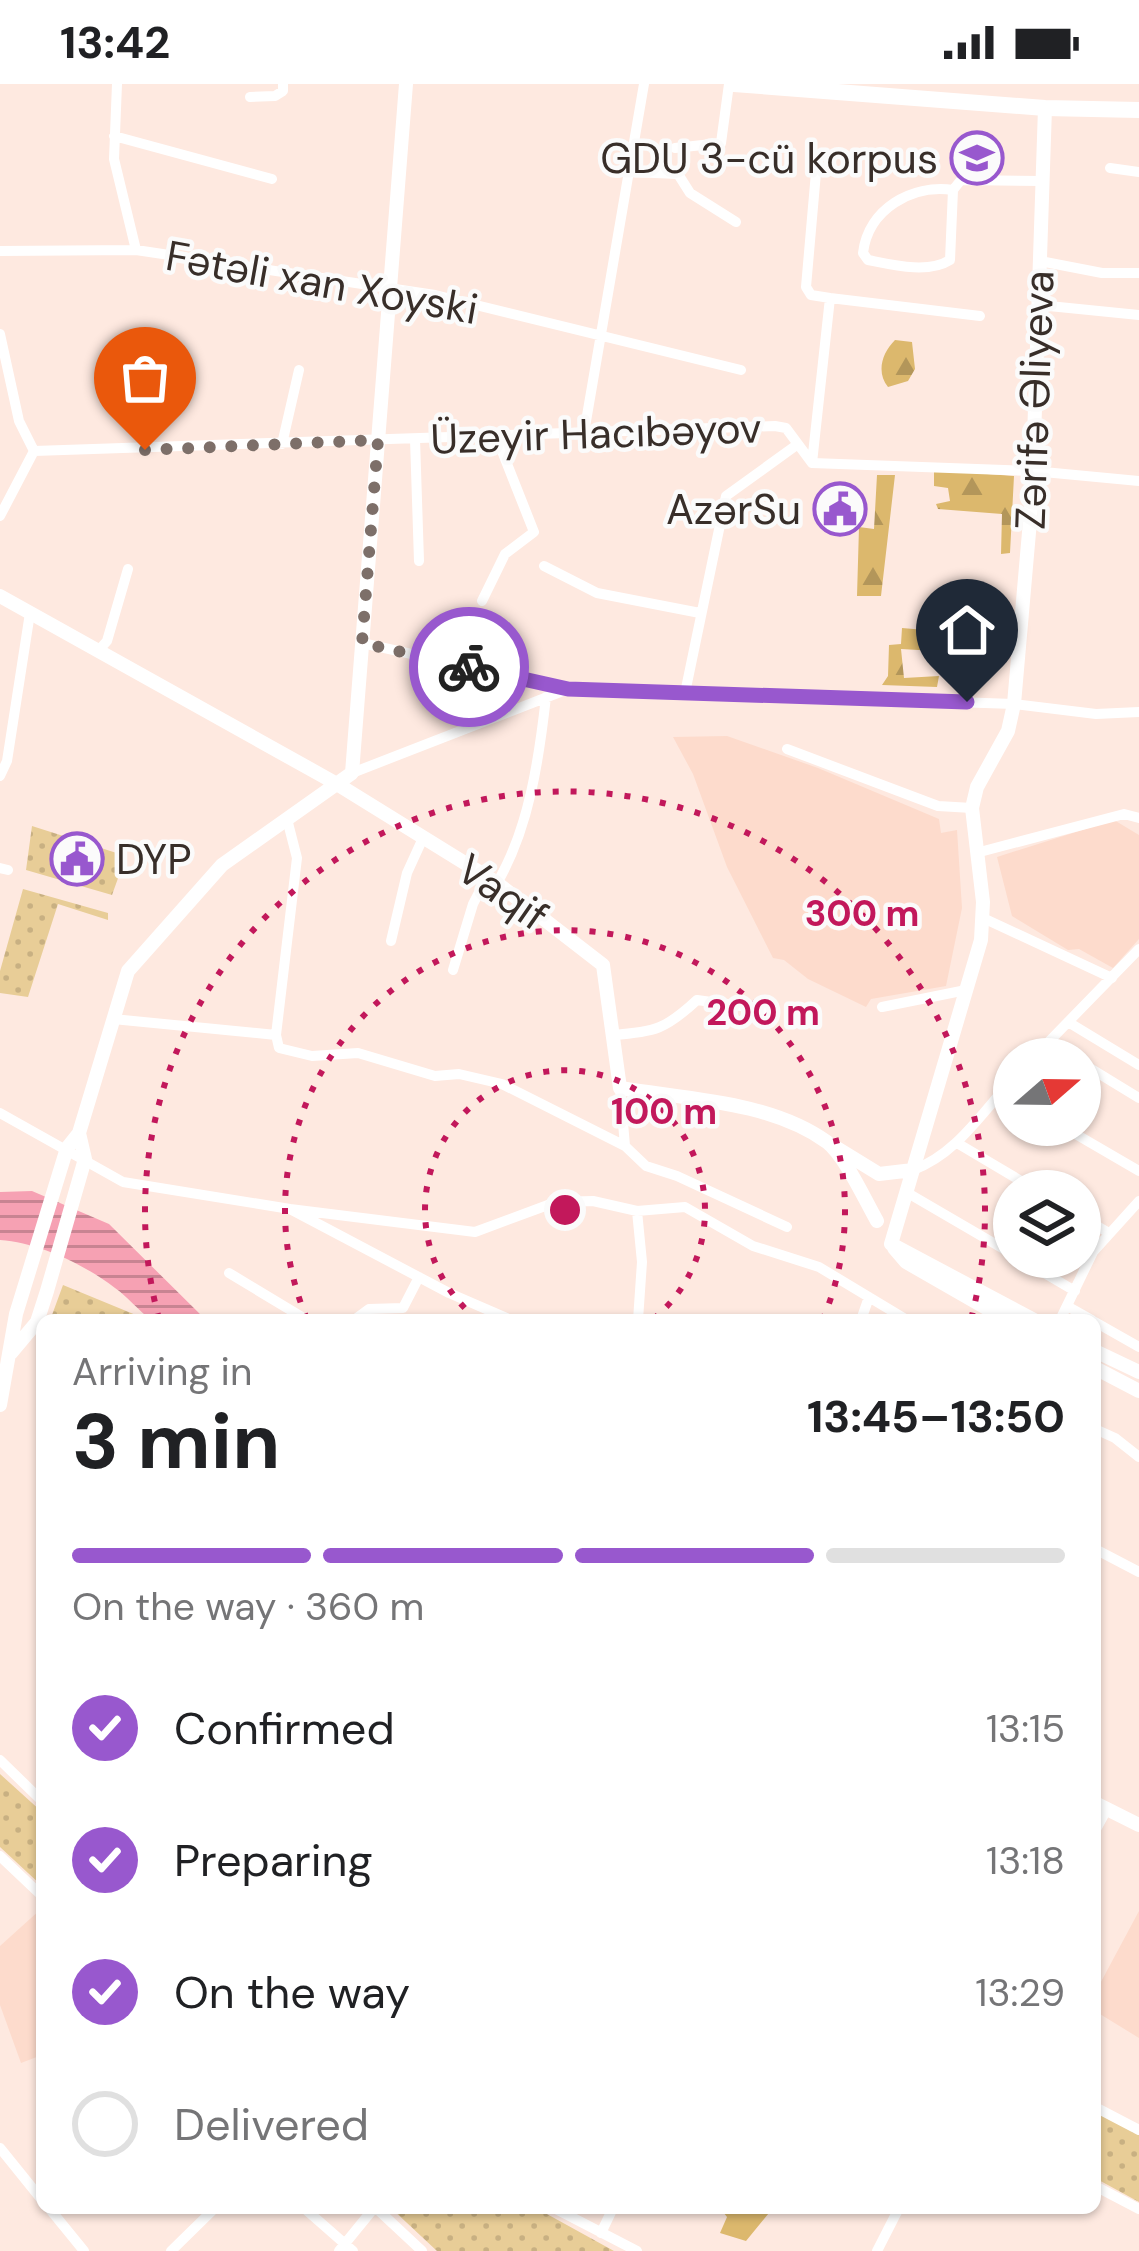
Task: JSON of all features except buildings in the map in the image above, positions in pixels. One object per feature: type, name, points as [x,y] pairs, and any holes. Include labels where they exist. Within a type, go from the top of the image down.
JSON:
[{"type":"main road","points":[[732,84],[1045,108],[1139,110]]},
{"type":"street","name":"Fətəli xan Xoyski","points":[[117,84],[114,136],[122,204],[136,250],[390,287],[741,370]]},
{"type":"street","points":[[250,97],[275,96],[284,84]]},
{"type":"street","points":[[352,773],[406,84]]},
{"type":"street","points":[[584,433],[644,84]]},
{"type":"street","points":[[675,148],[721,143],[732,84]]},
{"type":"street","name":"Zərifə Əliyeva","points":[[891,1244],[983,918],[972,808],[976,787],[1008,730],[1014,704],[1033,470],[1045,108]]},
{"type":"street","points":[[114,136],[272,179]]},
{"type":"street","points":[[817,161],[806,287],[812,295],[980,316]]},
{"type":"street","points":[[1110,168],[1139,172]]},
{"type":"street","points":[[632,172],[678,174],[690,194],[736,222]]},
{"type":"street","points":[[953,190],[926,190],[898,199],[868,232],[863,253],[868,260],[931,267],[946,264],[950,260],[953,190],[961,180],[1042,182]]},
{"type":"street","points":[[0,251],[136,250]]},
{"type":"street","points":[[1040,261],[1102,273],[1139,274]]},
{"type":"street","points":[[812,463],[830,298]]},
{"type":"street","points":[[1039,304],[1139,314]]},
{"type":"street","points":[[0,334],[19,421],[34,452],[0,516]]},
{"type":"street","points":[[282,444],[299,370]]},
{"type":"street","name":"Üzeyir Hacıbəyov","points":[[34,452],[776,425],[786,428],[812,463],[1033,470],[1139,481]]},
{"type":"street","points":[[482,601],[505,554],[534,532],[496,436]]},
{"type":"street","points":[[415,439],[418,561]]},
{"type":"street","points":[[685,693],[725,496],[798,445]]},
{"type":"street","points":[[544,566],[597,593],[700,613]]},
{"type":"street","points":[[98,651],[107,641],[128,569]]},
{"type":"street","name":"Vaqif","points":[[0,596],[337,784],[492,880],[603,964],[620,1088]]},
{"type":"street","points":[[0,776],[8,760],[30,613]]},
{"type":"street","points":[[362,643],[568,689],[1014,704],[1096,714],[1139,712]]},
{"type":"street","points":[[41,1314],[83,1166],[80,1133],[128,970],[222,865],[352,773],[568,689]]},
{"type":"street","points":[[453,970],[473,904],[514,854],[540,750],[546,698]]},
{"type":"street","points":[[787,749],[938,806],[972,808]]},
{"type":"street","points":[[976,853],[1124,814],[1139,818]]},
{"type":"street","points":[[286,819],[297,858],[276,1035],[279,1048],[312,1055],[358,1053],[435,1076],[459,1073],[502,1084],[625,1145],[646,1166],[787,1227]]},
{"type":"street","points":[[391,940],[407,873],[423,838]]},
{"type":"street","points":[[983,918],[1112,978]]},
{"type":"street","points":[[1052,1038],[1112,978],[1134,964],[1139,950]]},
{"type":"street","points":[[882,1007],[966,990]]},
{"type":"street","points":[[613,1035],[656,1030],[676,1020],[697,1000],[770,1010]]},
{"type":"street","points":[[113,1019],[276,1035]]},
{"type":"street","points":[[1068,1022],[1139,1065]]},
{"type":"street","points":[[1101,1075],[1139,1098]]},
{"type":"street","points":[[625,1145],[620,1088],[753,1110],[831,1144],[879,1174],[913,1170],[933,1163],[957,1143],[993,1101]]},
{"type":"street","points":[[0,1113],[67,1148],[83,1166],[123,1182],[290,1209],[476,1232],[556,1202],[592,1201],[638,1211],[685,1207],[753,1246],[819,1267],[897,1314]]},
{"type":"street","points":[[0,1406],[25,1283],[67,1148],[80,1133]]},
{"type":"street","points":[[957,1143],[1003,1170]]},
{"type":"street","points":[[831,1144],[906,1262],[997,1314]]},
{"type":"street","points":[[1096,1146],[1139,1171]]},
{"type":"street","points":[[906,1192],[993,1243]]},
{"type":"street","points":[[1063,1314],[1093,1252],[1139,1202]]},
{"type":"street","points":[[290,1209],[499,1314]]},
{"type":"street","points":[[638,1211],[642,1262],[638,1314]]},
{"type":"street","points":[[1101,1228],[1109,1233]]},
{"type":"street","points":[[891,1244],[1023,1314]]},
{"type":"street","points":[[230,1274],[297,1314]]},
{"type":"street","points":[[362,1314],[369,1309],[403,1308],[419,1277]]},
{"type":"street","points":[[1053,1278],[1075,1291]]},
{"type":"street","points":[[863,1314],[869,1297]]},
{"type":"street","points":[[0,1306],[36,1322]]},
{"type":"street","points":[[1067,1306],[1081,1314]]},
{"type":"street","points":[[8,1356],[36,1326]]},
{"type":"street","points":[[1101,1326],[1139,1347]]},
{"type":"street","points":[[1101,1354],[1139,1372]]},
{"type":"street","points":[[1101,1371],[1139,1391]]},
{"type":"street","points":[[1101,1432],[1139,1457]]},
{"type":"street","points":[[1101,1553],[1139,1572]]},
{"type":"street","points":[[0,1760],[36,1796]]},
{"type":"street","points":[[1101,1806],[1139,1825]]},
{"type":"street","points":[[0,1856],[36,1890]]},
{"type":"street","points":[[1101,2110],[1139,2130]]},
{"type":"street","points":[[0,2148],[36,2193]]},
{"type":"street","points":[[1101,2189],[1139,2210]]},
{"type":"street","points":[[54,2214],[84,2251]]},
{"type":"street","points":[[171,2251],[209,2214]]},
{"type":"street","points":[[310,2214],[346,2248],[371,2214]]},
{"type":"street","points":[[382,2214],[422,2251]]},
{"type":"street","points":[[565,2214],[638,2251]]},
{"type":"street","points":[[601,2233],[611,2214]]},
{"type":"street","points":[[877,2251],[896,2214]]},
{"type":"shaded area","points":[[727,736],[939,819],[941,833],[957,830],[962,908],[946,986],[871,999],[866,1007],[773,958],[727,867],[693,774],[673,737]]},
{"type":"shaded area","points":[[1114,820],[1139,835],[1139,939],[1113,968],[1079,949],[1068,950],[1012,916],[997,857]]},
{"type":"shaded area","points":[[32,826],[126,856],[112,895],[26,870]]},
{"type":"shaded area","points":[[23,889],[108,913],[108,920],[58,904],[28,997],[0,993],[0,971]]},
{"type":"shaded area","points":[[32,1191],[109,1224],[200,1314],[144,1314],[103,1279],[75,1263],[30,1245],[0,1240],[0,1192]]},
{"type":"shaded area","points":[[63,1285],[133,1314],[52,1314]]},
{"type":"shaded area","points":[[0,1774],[36,1807],[36,1880],[0,1847]]},
{"type":"shaded area","points":[[1139,1911],[1139,2038],[1101,2015],[1101,1982]]},
{"type":"shaded area","points":[[36,1914],[36,2057],[21,2063],[0,2005],[0,1946]]},
{"type":"shaded area","points":[[1101,2115],[1139,2135],[1139,2202],[1101,2181]]},
{"type":"shaded area","points":[[397,2214],[547,2214],[614,2251],[437,2251]]},
{"type":"green space","points":[[895,340],[912,342],[915,369],[908,381],[888,387],[882,363]]},
{"type":"green space","points":[[934,470],[1014,476],[1010,553],[1001,554],[1002,514],[938,509],[936,504],[950,501],[948,488],[934,486]]},
{"type":"green space","points":[[877,475],[895,475],[881,596],[857,596],[859,527],[874,529]]},
{"type":"green space","points":[[902,628],[1006,637],[1005,655],[901,649],[904,678],[939,676],[937,687],[882,685],[888,676],[889,645],[901,644]]},
{"type":"green space","points":[[725,2214],[768,2214],[746,2241],[720,2233]]},
{"type":"way so far","points":[[145,450],[378,440],[362,643],[469,667]]},
{"type":"place","name":"GDU 3-cü korpus","points":[[977,158]]},
{"type":"place","name":"AzərSu","points":[[840,509]]},
{"type":"place","name":"DYP","points":[[77,859]]},
{"type":"route","points":[[469,667],[568,689],[967,702]]}]
